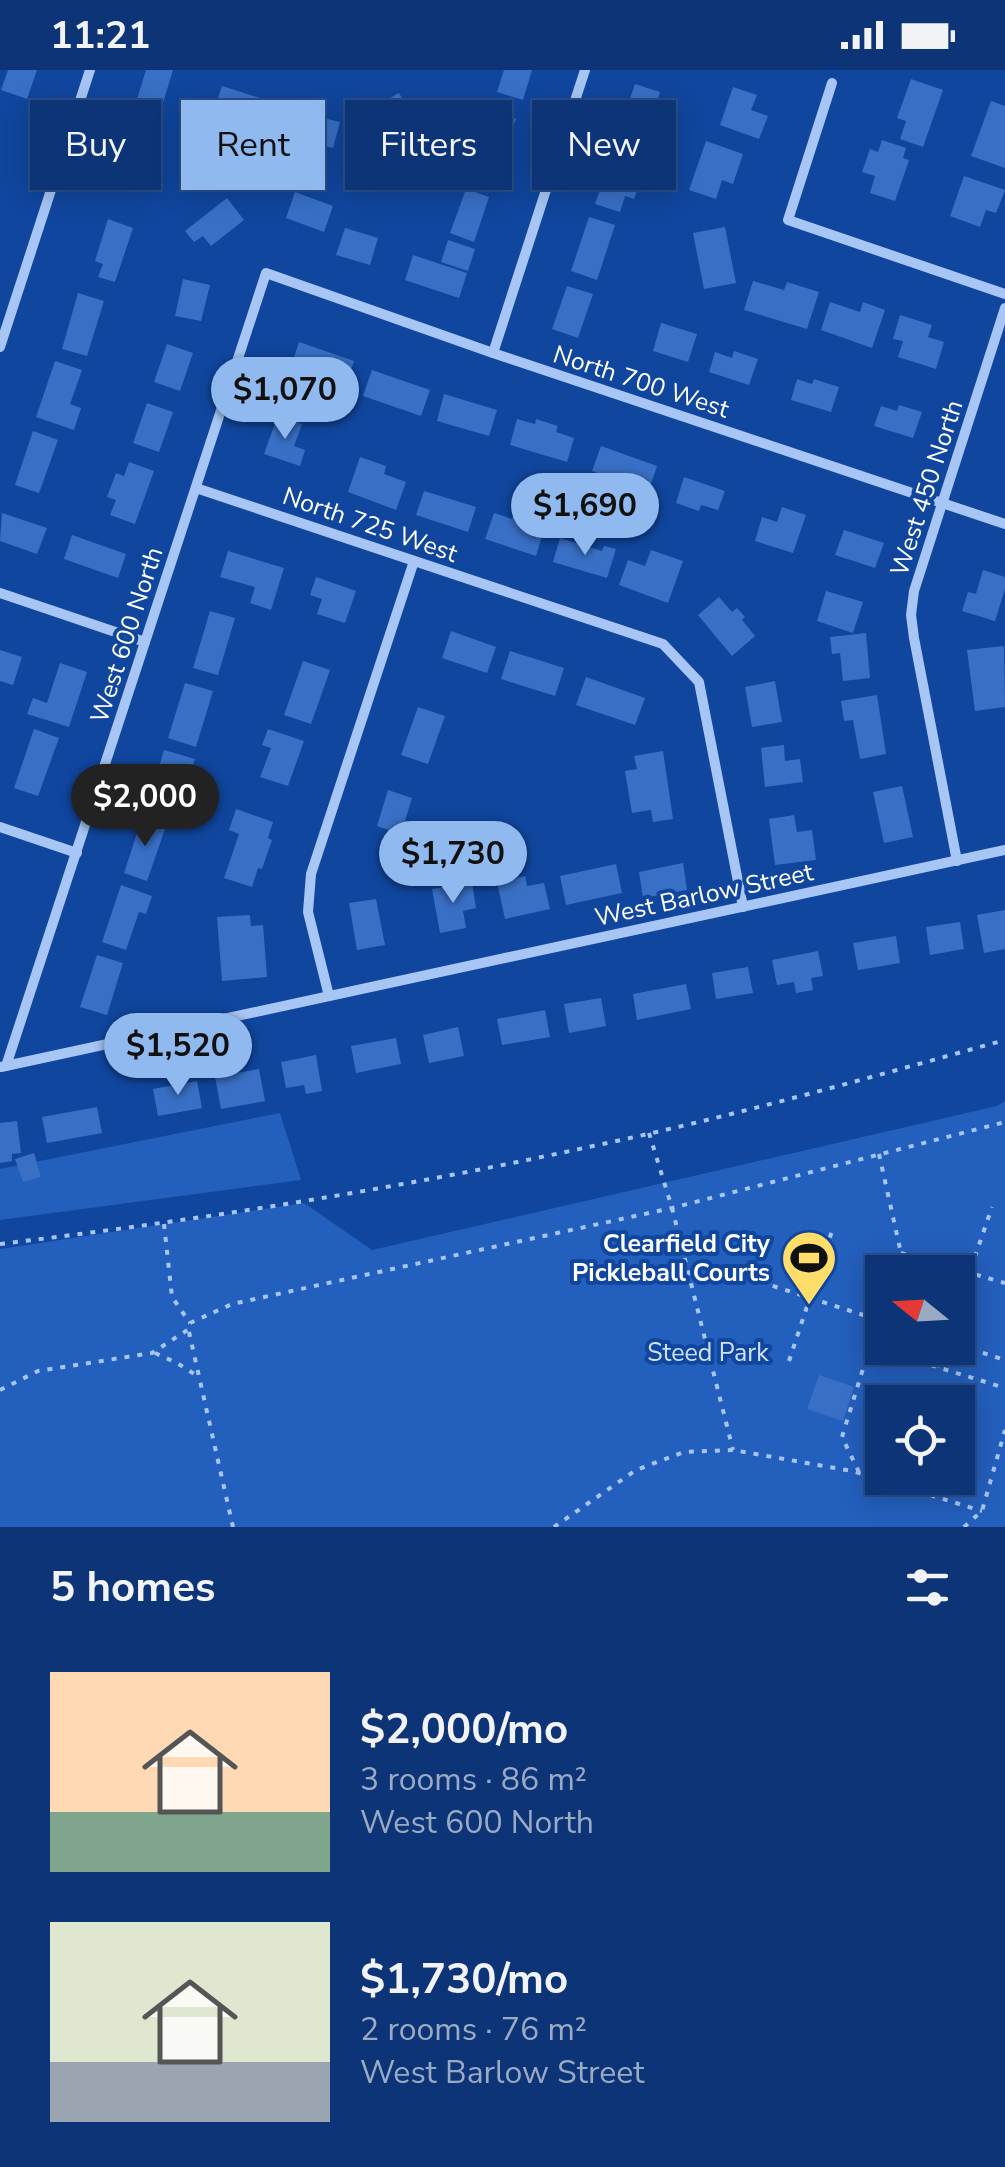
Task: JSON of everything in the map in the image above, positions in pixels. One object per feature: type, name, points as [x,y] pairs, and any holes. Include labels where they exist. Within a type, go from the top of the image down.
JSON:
[{"type":"street","points":[[0,347],[90,70]]},
{"type":"street","points":[[493,353],[585,70]]},
{"type":"street","points":[[832,83],[788,220],[1005,294]]},
{"type":"street","name":"North 700 West","points":[[266,273],[1005,524]]},
{"type":"street","name":"West 600 North","points":[[3,1067],[266,273]]},
{"type":"street","name":"West 450 North","points":[[957,861],[911,615],[914,591],[1005,308]]},
{"type":"street","name":"North 725 West","points":[[196,488],[663,644],[699,682],[743,907]]},
{"type":"street","points":[[329,996],[308,912],[310,874],[414,561]]},
{"type":"street","points":[[0,593],[146,642]]},
{"type":"street","points":[[0,828],[76,853]]},
{"type":"street","name":"West Barlow Street","points":[[3,1067],[1005,850]]},
{"type":"path","points":[[0,1244],[369,1190],[593,1146],[809,1094],[1005,1040]]},
{"type":"path","points":[[190,1322],[232,1304],[672,1208],[1005,1122]]},
{"type":"path","points":[[649,1133],[672,1208],[733,1450]]},
{"type":"path","points":[[879,1154],[902,1253],[909,1255]]},
{"type":"path","points":[[975,1256],[992,1207]]},
{"type":"path","points":[[164,1222],[172,1297],[190,1322],[188,1330],[230,1516],[229,1527]]},
{"type":"path","points":[[789,1361],[832,1231]]},
{"type":"path","points":[[975,1275],[1005,1284]]},
{"type":"path","points":[[748,1278],[865,1315]]},
{"type":"path","points":[[0,1390],[38,1371],[152,1352],[188,1330]]},
{"type":"path","points":[[975,1350],[1005,1360]]},
{"type":"path","points":[[152,1352],[199,1377]]},
{"type":"path","points":[[859,1474],[842,1436],[865,1359]]},
{"type":"path","points":[[930,1365],[1005,1388]]},
{"type":"path","points":[[964,1527],[982,1511],[1005,1430]]},
{"type":"path","points":[[554,1527],[636,1470],[684,1452],[733,1450],[859,1474],[982,1511]]},
{"type":"green space","name":"Steed Park","points":[[1005,1101],[1005,1527],[0,1527],[0,1249],[304,1203],[372,1250],[997,1106]]},
{"type":"green space","points":[[280,1113],[301,1180],[0,1220],[0,1169]]},
{"type":"building","points":[[8,70],[37,70],[27,99],[1,90]]},
{"type":"building","points":[[146,70],[173,70],[161,109],[161,100],[137,100]]},
{"type":"building","points":[[504,70],[532,70],[523,100],[497,92]]},
{"type":"building","points":[[911,79],[943,90],[923,147],[900,139],[906,121],[897,118]]},
{"type":"building","points":[[635,84],[660,92],[657,100],[630,100]]},
{"type":"building","points":[[222,86],[267,100],[217,100]]},
{"type":"building","points":[[733,87],[757,95],[751,110],[768,116],[759,139],[720,125]]},
{"type":"building","points":[[991,101],[1005,106],[1005,168],[971,156]]},
{"type":"building","points":[[325,118],[340,122],[333,148],[325,146]]},
{"type":"building","points":[[882,140],[906,148],[903,158],[909,160],[895,201],[870,193],[875,176],[862,172],[870,149],[878,152]]},
{"type":"building","points":[[706,141],[743,154],[733,184],[722,180],[716,199],[689,190]]},
{"type":"building","points":[[964,176],[1005,190],[996,213],[986,210],[980,227],[950,216]]},
{"type":"building","points":[[466,190],[489,197],[474,242],[450,233]]},
{"type":"building","points":[[600,190],[637,190],[634,199],[625,196],[620,212],[595,204]]},
{"type":"building","points":[[295,192],[333,206],[324,232],[286,218]]},
{"type":"building","points":[[227,198],[244,220],[211,246],[203,236],[194,242],[185,231]]},
{"type":"building","points":[[589,217],[615,225],[597,280],[571,271]]},
{"type":"building","points":[[108,219],[133,228],[115,282],[98,277],[103,264],[95,261]]},
{"type":"building","points":[[725,227],[736,283],[704,289],[693,233]]},
{"type":"building","points":[[345,228],[378,238],[370,265],[336,255]]},
{"type":"building","points":[[448,240],[475,249],[468,271],[441,262]]},
{"type":"building","points":[[413,255],[467,273],[459,298],[405,280]]},
{"type":"building","points":[[183,279],[210,285],[201,321],[175,316]]},
{"type":"building","points":[[753,281],[784,290],[787,282],[819,292],[807,329],[744,310]]},
{"type":"building","points":[[567,286],[593,294],[578,338],[552,329]]},
{"type":"building","points":[[78,293],[104,301],[87,356],[62,349]]},
{"type":"building","points":[[830,302],[860,312],[863,302],[885,310],[872,348],[821,330]]},
{"type":"building","points":[[900,315],[932,325],[928,337],[944,342],[936,369],[898,357],[903,341],[893,339]]},
{"type":"building","points":[[661,323],[697,334],[688,362],[653,351]]},
{"type":"building","points":[[299,342],[354,361],[345,388],[290,370]]},
{"type":"building","points":[[167,344],[193,353],[180,391],[154,382]]},
{"type":"building","points":[[734,351],[758,359],[749,385],[709,372],[715,352],[732,358]]},
{"type":"building","points":[[55,361],[82,370],[70,404],[81,408],[74,430],[36,417]]},
{"type":"building","points":[[372,370],[430,390],[421,416],[363,396]]},
{"type":"building","points":[[797,379],[812,384],[814,379],[839,387],[831,412],[791,400]]},
{"type":"building","points":[[444,394],[497,410],[489,436],[437,421]]},
{"type":"building","points":[[147,403],[173,412],[159,452],[133,443]]},
{"type":"building","points":[[899,405],[922,412],[913,438],[874,426],[881,406],[897,411]]},
{"type":"building","points":[[278,415],[302,424],[294,446],[305,450],[300,466],[264,454]]},
{"type":"building","points":[[517,419],[535,424],[536,419],[558,426],[556,432],[574,438],[567,462],[510,445]]},
{"type":"building","points":[[33,431],[58,440],[39,493],[15,485]]},
{"type":"building","points":[[601,446],[657,466],[649,490],[592,471]]},
{"type":"building","points":[[360,457],[386,466],[384,474],[406,482],[396,510],[348,492]]},
{"type":"building","points":[[129,462],[154,471],[135,524],[110,515],[116,500],[107,497],[116,473],[124,476]]},
{"type":"building","points":[[684,477],[725,491],[718,510],[701,505],[699,511],[676,503]]},
{"type":"building","points":[[424,491],[476,507],[468,532],[416,515]]},
{"type":"building","points":[[782,507],[806,515],[793,553],[755,541],[762,517],[777,522]]},
{"type":"building","points":[[515,511],[536,519],[534,527],[544,530],[536,556],[485,539],[494,513],[512,519]]},
{"type":"building","points":[[2,513],[47,528],[37,554],[0,541]]},
{"type":"building","points":[[844,530],[884,543],[875,568],[835,555]]},
{"type":"building","points":[[72,535],[126,554],[118,578],[64,559]]},
{"type":"building","points":[[560,538],[602,551],[604,546],[616,549],[607,578],[553,562]]},
{"type":"building","points":[[651,550],[683,561],[668,603],[619,585],[628,560],[645,566]]},
{"type":"building","points":[[228,551],[284,568],[271,610],[250,603],[255,587],[220,577]]},
{"type":"building","points":[[983,570],[1005,577],[995,621],[962,611],[968,592],[976,594]]},
{"type":"building","points":[[316,577],[356,591],[345,623],[317,614],[322,599],[310,595]]},
{"type":"building","points":[[826,591],[863,602],[853,633],[817,621]]},
{"type":"building","points":[[719,597],[732,612],[737,608],[755,636],[732,656],[698,615]]},
{"type":"building","points":[[210,611],[235,618],[218,675],[193,668]]},
{"type":"building","points":[[451,631],[496,647],[487,673],[442,658]]},
{"type":"building","points":[[866,633],[870,678],[843,681],[840,653],[832,654],[830,637]]},
{"type":"building","points":[[1004,646],[1005,707],[975,711],[967,650]]},
{"type":"building","points":[[0,650],[22,657],[13,685],[0,681]]},
{"type":"building","points":[[510,651],[564,668],[555,696],[501,679]]},
{"type":"building","points":[[303,661],[330,670],[311,724],[284,715]]},
{"type":"building","points":[[60,663],[87,672],[69,727],[27,714],[33,698],[47,703]]},
{"type":"building","points":[[586,677],[645,698],[635,725],[576,705]]},
{"type":"building","points":[[775,681],[782,722],[752,727],[745,687]]},
{"type":"building","points":[[185,683],[213,691],[196,747],[168,738]]},
{"type":"building","points":[[877,695],[886,754],[860,759],[853,720],[844,721],[841,701]]},
{"type":"building","points":[[418,707],[445,716],[428,764],[401,755]]},
{"type":"building","points":[[34,729],[59,738],[38,796],[14,788]]},
{"type":"building","points":[[268,729],[304,741],[288,786],[260,777],[271,748],[262,745]]},
{"type":"building","points":[[784,745],[785,761],[800,759],[803,782],[765,787],[761,748]]},
{"type":"building","points":[[164,750],[195,759],[191,771],[184,769],[170,815],[147,808]]},
{"type":"building","points":[[663,751],[673,819],[653,822],[651,810],[632,813],[625,771],[637,769],[634,756]]},
{"type":"building","points":[[902,786],[913,837],[884,843],[873,792]]},
{"type":"building","points":[[388,790],[412,798],[401,834],[377,826]]},
{"type":"building","points":[[236,809],[273,822],[268,838],[272,840],[252,887],[224,878],[239,834],[229,830]]},
{"type":"building","points":[[794,815],[797,832],[812,830],[816,860],[775,865],[769,819]]},
{"type":"building","points":[[142,818],[166,826],[147,881],[124,873]]},
{"type":"building","points":[[520,832],[522,851],[504,853],[506,867],[479,871],[475,837]]},
{"type":"building","points":[[683,863],[687,890],[643,898],[639,872]]},
{"type":"building","points":[[616,864],[622,893],[566,905],[560,876]]},
{"type":"building","points":[[525,876],[527,886],[544,883],[550,909],[505,919],[497,882]]},
{"type":"building","points":[[472,882],[476,908],[463,911],[466,928],[440,933],[432,889]]},
{"type":"building","points":[[121,885],[152,896],[146,914],[139,912],[126,950],[102,942]]},
{"type":"building","points":[[376,899],[385,945],[357,950],[349,903]]},
{"type":"building","points":[[1005,910],[1005,949],[984,953],[977,915]]},
{"type":"building","points":[[250,915],[251,926],[263,925],[267,977],[222,981],[217,917]]},
{"type":"building","points":[[960,922],[964,949],[930,955],[926,927]]},
{"type":"building","points":[[896,936],[900,963],[858,970],[853,943]]},
{"type":"building","points":[[818,951],[823,976],[811,978],[813,990],[796,993],[794,982],[777,985],[772,960]]},
{"type":"building","points":[[97,955],[123,963],[107,1015],[80,1007]]},
{"type":"building","points":[[748,967],[753,993],[716,999],[712,973]]},
{"type":"building","points":[[686,984],[691,1009],[637,1020],[633,994]]},
{"type":"building","points":[[601,998],[606,1026],[569,1033],[564,1004]]},
{"type":"building","points":[[545,1010],[550,1037],[502,1045],[497,1019]]},
{"type":"building","points":[[458,1027],[464,1056],[429,1063],[423,1035]]},
{"type":"building","points":[[396,1038],[401,1064],[356,1073],[351,1046]]},
{"type":"building","points":[[316,1055],[322,1091],[306,1094],[304,1085],[286,1088],[281,1062]]},
{"type":"building","points":[[259,1069],[265,1101],[221,1109],[215,1077]]},
{"type":"building","points":[[197,1081],[202,1108],[158,1116],[153,1089]]},
{"type":"building","points":[[97,1107],[102,1133],[47,1143],[42,1117]]},
{"type":"building","points":[[17,1121],[21,1153],[12,1154],[12,1161],[0,1163],[0,1123]]},
{"type":"building","points":[[34,1153],[41,1177],[23,1182],[15,1159]]},
{"type":"building","points":[[819,1375],[854,1387],[843,1421],[807,1409]]},
{"type":"place","name":"Clearfield City Pickleball Courts","points":[[809,1307]]}]
